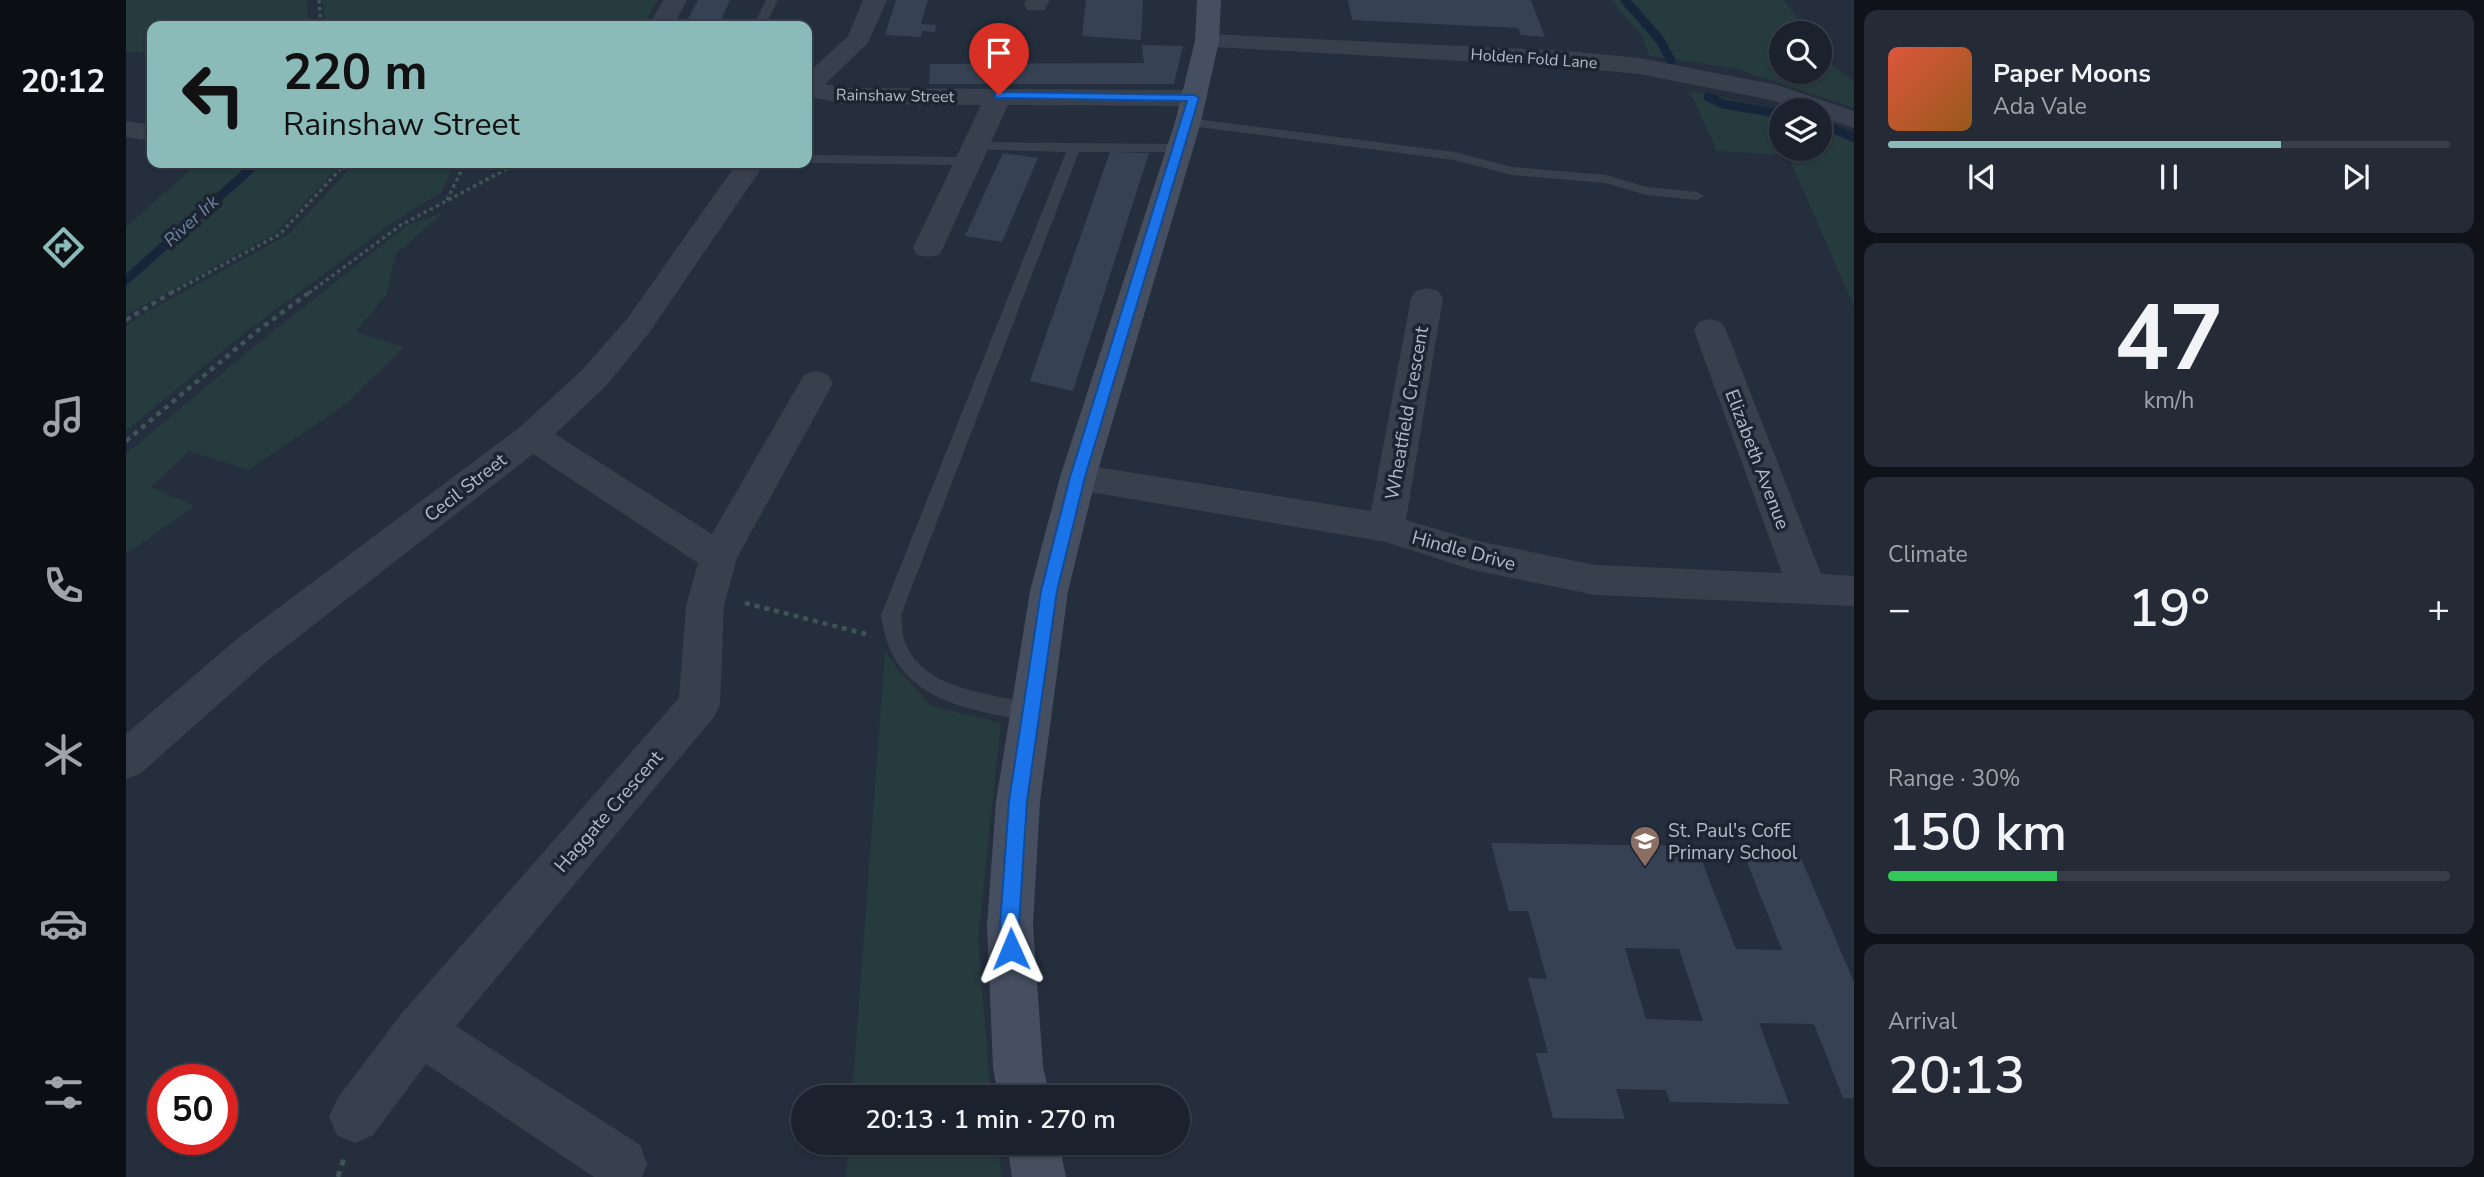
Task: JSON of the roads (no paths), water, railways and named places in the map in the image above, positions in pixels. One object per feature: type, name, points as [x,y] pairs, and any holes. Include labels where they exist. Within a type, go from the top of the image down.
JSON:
[{"type":"main road","points":[[1022,1085],[1018,1067],[1010,925],[1018,801],[1049,591],[1078,477],[1187,123],[1207,41],[1209,0]]},
{"type":"main road","points":[[1034,1155],[1039,1177]]},
{"type":"street","points":[[663,21],[675,0]]},
{"type":"street","points":[[812,84],[859,38],[874,0]]},
{"type":"street","name":"Holden Fold Lane","points":[[1207,41],[1567,59],[1639,66],[1777,93],[1854,120]]},
{"type":"street","name":"Rainshaw Street","points":[[812,89],[843,96],[999,95],[1187,123]]},
{"type":"street","points":[[928,248],[999,95]]},
{"type":"street","points":[[126,129],[147,132]]},
{"type":"street","name":"Cecil Street","points":[[126,760],[252,650],[532,436],[594,378],[638,326],[748,168]]},
{"type":"street","name":"Wheatfield Crescent","points":[[1386,528],[1427,298]]},
{"type":"street","name":"Elizabeth Avenue","points":[[1710,330],[1807,588]]},
{"type":"street","name":"Haggate Crescent","points":[[355,1117],[420,1031],[699,704],[707,599],[718,557],[816,383]]},
{"type":"street","points":[[532,436],[718,557]]},
{"type":"street","name":"Hindle Drive","points":[[1078,477],[1386,528],[1473,555],[1595,580],[1854,591]]},
{"type":"street","points":[[420,1031],[621,1164]]},
{"type":"lane","points":[[762,21],[772,0]]},
{"type":"lane","points":[[812,159],[1074,148],[1187,123],[1455,156],[1512,171],[1606,179],[1646,191],[1698,196]]},
{"type":"lane","points":[[1031,713],[959,697],[934,686],[909,668],[891,632],[891,615],[1074,148]]},
{"type":"waterway","points":[[1625,0],[1660,40],[1671,61]]},
{"type":"waterway","points":[[1708,97],[1723,104],[1769,112]]},
{"type":"waterway","points":[[1832,128],[1854,138]]},
{"type":"waterway","name":"River Irk","points":[[126,280],[251,168]]},
{"type":"place","name":"St. Paul's CofE Primary School","points":[[1645,868]]}]
